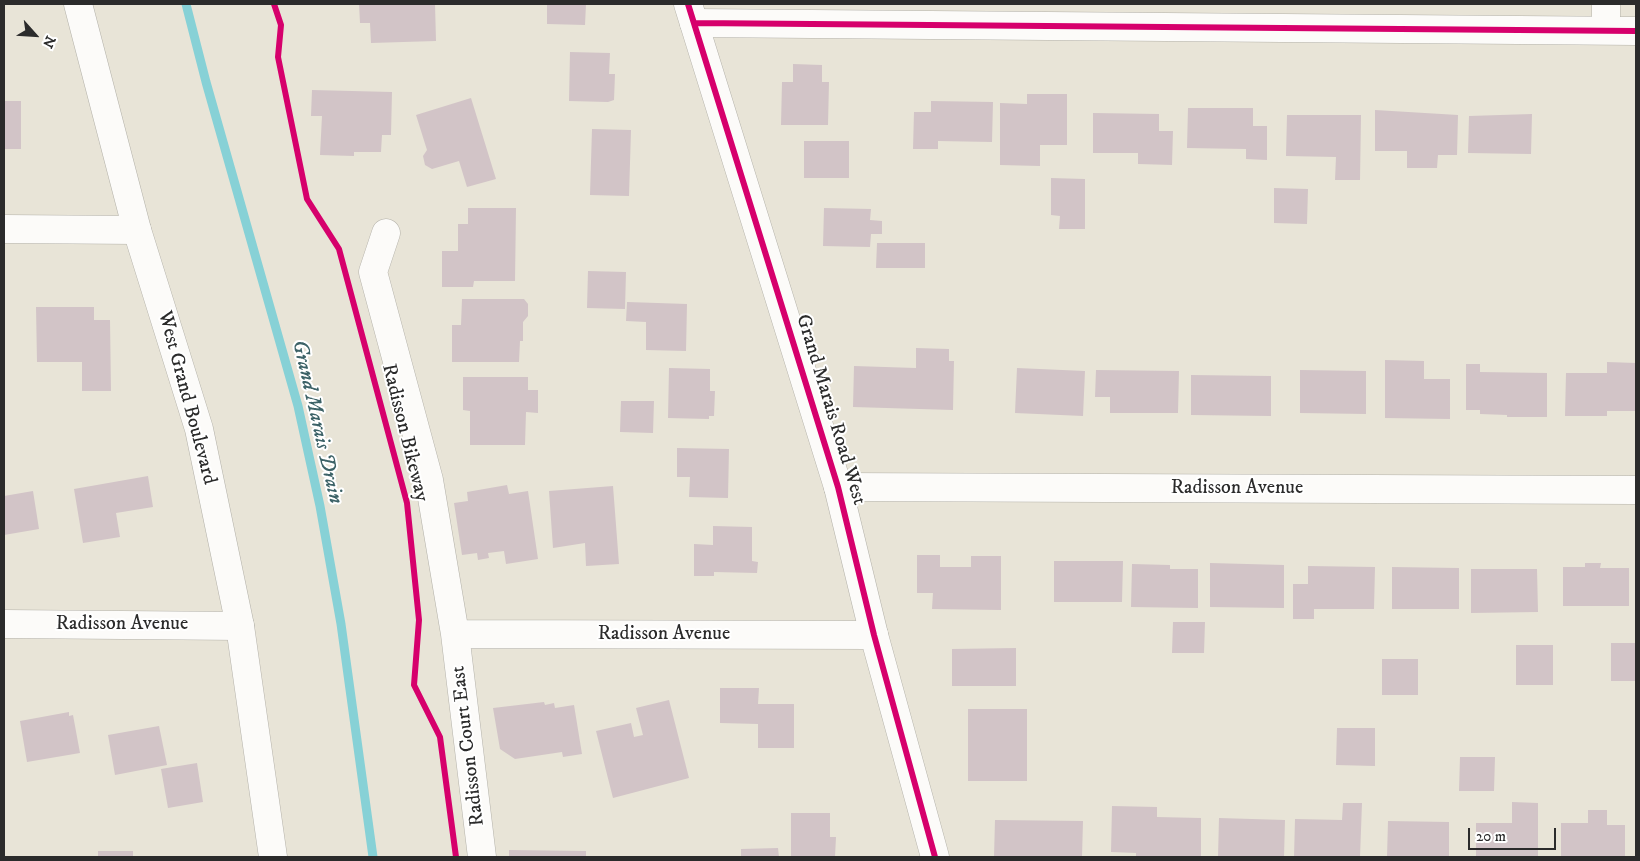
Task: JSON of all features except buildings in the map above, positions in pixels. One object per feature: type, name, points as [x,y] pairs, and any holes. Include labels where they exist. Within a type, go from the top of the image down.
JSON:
[{"type":"street","name":"West Grand Boulevard","points":[[78,4],[137,230],[199,429],[240,626],[272,857]]},
{"type":"street","points":[[1606,4],[1606,30]]},
{"type":"street","points":[[691,13],[1636,31]]},
{"type":"street","name":"Grand Marais Road West","points":[[691,13],[838,487],[874,635],[935,857]]},
{"type":"street","points":[[4,229],[137,230]]},
{"type":"street","name":"Radisson Court East","points":[[386,233],[373,272],[429,480],[455,634],[482,857]]},
{"type":"street","name":"Radisson Avenue","points":[[838,487],[1636,490]]},
{"type":"street","name":"Radisson Avenue","points":[[4,624],[240,626]]},
{"type":"street","name":"Radisson Avenue","points":[[455,634],[874,635]]},
{"type":"waterway","name":"Grand Marais Drain","points":[[186,4],[206,82],[298,406],[320,506],[341,624],[373,857]]},
{"type":"cycle path","name":"Radisson Bikeway","points":[[274,4],[281,25],[278,57],[307,199],[339,249],[407,503],[419,620],[414,685],[440,737],[456,857]]},
{"type":"cycle path","points":[[688,4],[838,487],[874,635],[935,857]]},
{"type":"cycle path","points":[[694,23],[1636,31]]}]
